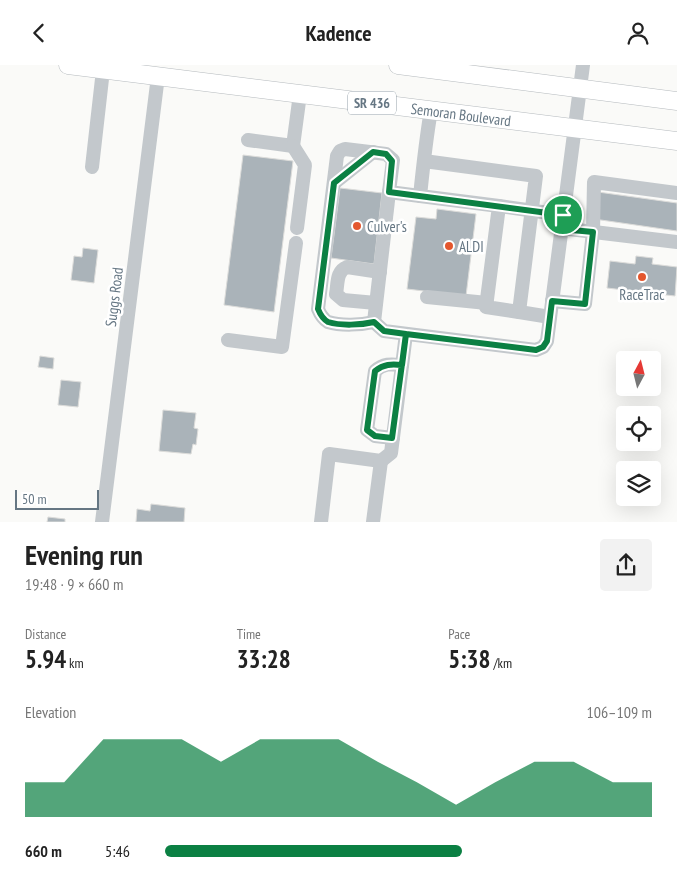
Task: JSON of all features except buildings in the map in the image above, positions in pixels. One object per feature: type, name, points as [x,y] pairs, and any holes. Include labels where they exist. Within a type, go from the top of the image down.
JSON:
[{"type":"main road","name":"Semoran Boulevard","points":[[68,65],[103,69],[161,71],[300,94],[677,141]]},
{"type":"main road","points":[[398,65],[677,101]]},
{"type":"street","points":[[374,322],[384,331],[536,350],[543,347],[547,341],[583,65]]},
{"type":"street","points":[[92,167],[103,69]]},
{"type":"street","name":"Suggs Road","points":[[102,521],[161,71]]},
{"type":"street","points":[[297,227],[305,165],[293,146],[300,94]]},
{"type":"street","points":[[420,196],[430,110]]},
{"type":"street","points":[[248,140],[293,146]]},
{"type":"street","points":[[345,149],[386,154],[392,161],[374,322],[360,326],[328,321],[322,317],[318,309],[337,156],[340,151],[345,149]]},
{"type":"street","points":[[334,183],[373,152]]},
{"type":"street","points":[[424,161],[536,175],[518,312]]},
{"type":"street","points":[[552,301],[585,304],[593,232],[594,182],[677,193]]},
{"type":"street","points":[[389,192],[532,211],[593,232],[677,242]]},
{"type":"street","points":[[499,206],[486,307],[550,317]]},
{"type":"street","points":[[228,340],[282,347],[296,243]]},
{"type":"street","points":[[376,303],[343,300],[336,294],[339,272],[346,267],[380,272]]},
{"type":"street","points":[[427,297],[487,303]]},
{"type":"street","points":[[373,521],[381,461],[390,453],[406,334]]},
{"type":"street","points":[[392,438],[375,436],[367,430],[375,371],[381,366],[388,364],[402,365]]},
{"type":"street","points":[[321,521],[328,455],[381,461]]},
{"type":"place","name":"Culver's","points":[[357,226]]},
{"type":"place","name":"ALDI","points":[[449,246]]},
{"type":"place","name":"RaceTrac","points":[[642,277]]},
{"type":"route","points":[[563,215],[389,192],[392,161],[386,154],[373,152],[334,183],[318,309],[322,317],[328,321],[360,326],[374,322],[384,331],[406,334],[402,365],[392,438],[375,436],[367,430],[375,371],[381,366],[388,364],[402,365],[406,334],[536,350],[543,347],[547,341],[552,301],[585,304],[593,232],[561,229],[563,215]]}]
